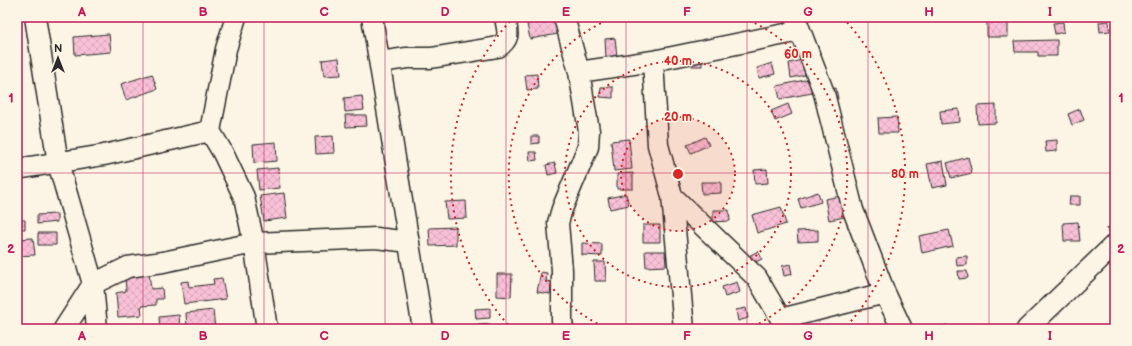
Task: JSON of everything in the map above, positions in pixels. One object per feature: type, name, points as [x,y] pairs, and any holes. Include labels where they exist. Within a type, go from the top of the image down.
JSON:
[{"type":"street","points":[[236,17],[226,49],[210,132],[223,153],[244,197],[254,243],[267,329]]},
{"type":"street","points":[[372,17],[423,329]]},
{"type":"street","points":[[380,62],[407,58],[431,58],[498,47],[505,42],[508,36],[505,17]]},
{"type":"street","points":[[563,329],[562,270],[558,223],[562,209],[588,147],[589,132],[579,72],[564,17]]},
{"type":"street","points":[[29,20],[58,163],[93,284],[97,329]]},
{"type":"street","points":[[579,72],[653,61],[798,24],[824,93],[852,210],[885,292],[902,329]]},
{"type":"street","points":[[653,61],[658,145],[672,196],[684,329]]},
{"type":"street","points":[[17,170],[104,155],[210,132]]},
{"type":"street","points":[[672,196],[757,278],[784,324],[885,292]]},
{"type":"street","points":[[64,329],[93,284],[128,266],[163,262],[254,243],[376,238],[409,242]]},
{"type":"street","points":[[1027,329],[1115,244]]},
{"type":"building","points":[[798,17],[821,17],[800,22]]},
{"type":"building","points":[[555,19],[558,34],[530,39],[527,24]]},
{"type":"building","points":[[987,20],[1008,20],[1008,37],[987,37]]},
{"type":"building","points":[[1109,21],[1110,31],[1100,32],[1099,22]]},
{"type":"building","points":[[1063,22],[1064,32],[1055,34],[1053,23]]},
{"type":"building","points":[[109,34],[111,52],[75,55],[74,37]]},
{"type":"building","points":[[615,38],[617,57],[606,58],[605,39]]},
{"type":"building","points":[[1057,40],[1057,56],[1038,56],[1038,52],[1015,52],[1014,41]]},
{"type":"building","points":[[702,55],[702,66],[692,66],[692,56]]},
{"type":"building","points":[[339,58],[341,75],[324,76],[322,60]]},
{"type":"building","points":[[802,60],[805,75],[791,78],[789,63]]},
{"type":"building","points":[[772,63],[775,74],[759,78],[757,68]]},
{"type":"building","points":[[152,74],[157,89],[126,100],[121,84]]},
{"type":"building","points":[[537,74],[538,89],[527,90],[525,75]]},
{"type":"building","points":[[809,79],[812,93],[780,99],[777,86]]},
{"type":"building","points":[[601,87],[613,87],[613,98],[600,97]]},
{"type":"building","points":[[836,88],[838,99],[829,101],[827,90]]},
{"type":"building","points":[[362,96],[364,110],[345,112],[344,98]]},
{"type":"building","points":[[788,104],[792,114],[775,121],[771,111]]},
{"type":"building","points":[[996,105],[996,123],[978,124],[977,106]]},
{"type":"building","points":[[959,109],[960,122],[941,124],[940,111]]},
{"type":"building","points":[[1080,109],[1084,120],[1072,125],[1068,114]]},
{"type":"building","points":[[345,115],[366,115],[367,126],[346,127]]},
{"type":"building","points":[[897,117],[898,133],[879,133],[878,118]]},
{"type":"building","points":[[333,136],[334,153],[316,154],[315,137]]},
{"type":"building","points":[[531,136],[539,136],[539,143],[531,144]]},
{"type":"building","points":[[705,137],[709,145],[691,153],[687,145]]},
{"type":"building","points":[[629,139],[632,169],[614,171],[611,141]]},
{"type":"building","points":[[1057,140],[1057,151],[1046,152],[1045,141]]},
{"type":"building","points":[[276,142],[277,161],[254,163],[253,144]]},
{"type":"building","points":[[529,152],[536,152],[537,160],[530,161]]},
{"type":"building","points":[[968,157],[972,173],[951,178],[947,163]]},
{"type":"building","points":[[943,161],[947,185],[932,188],[927,164]]},
{"type":"building","points":[[555,163],[557,173],[548,175],[546,165]]},
{"type":"building","points":[[278,168],[280,188],[259,190],[257,170]]},
{"type":"building","points":[[767,169],[768,183],[755,184],[754,170]]},
{"type":"building","points":[[633,173],[633,189],[617,189],[617,174]]},
{"type":"building","points":[[701,182],[721,182],[721,193],[702,194]]},
{"type":"building","points":[[818,192],[821,202],[801,208],[798,199]]},
{"type":"building","points":[[284,193],[287,218],[264,221],[260,196]]},
{"type":"building","points":[[626,194],[629,205],[610,209],[608,198]]},
{"type":"building","points":[[841,196],[845,217],[829,220],[825,199]]},
{"type":"building","points":[[1070,196],[1080,196],[1080,205],[1069,205]]},
{"type":"building","points":[[466,201],[467,218],[447,219],[445,202]]},
{"type":"building","points":[[781,207],[786,224],[757,233],[752,215]]},
{"type":"building","points":[[713,210],[729,210],[730,221],[713,222]]},
{"type":"building","points":[[57,214],[57,222],[37,224],[37,215]]},
{"type":"building","points":[[17,220],[25,220],[25,229],[17,229]]},
{"type":"building","points":[[1078,222],[1080,241],[1064,241],[1063,223]]},
{"type":"building","points":[[643,225],[660,225],[660,242],[643,242]]},
{"type":"building","points":[[1115,226],[1115,234],[1109,235],[1107,228]]},
{"type":"building","points":[[456,227],[456,245],[430,246],[429,228]]},
{"type":"building","points":[[818,230],[818,241],[798,242],[797,231]]},
{"type":"building","points":[[949,230],[953,246],[922,253],[919,236]]},
{"type":"building","points":[[38,233],[56,233],[56,245],[38,245]]},
{"type":"building","points":[[33,238],[35,255],[17,256],[17,239]]},
{"type":"building","points":[[582,243],[602,244],[602,256],[582,255]]},
{"type":"building","points":[[645,251],[665,251],[666,266],[646,267]]},
{"type":"building","points":[[758,251],[762,259],[751,264],[747,257]]},
{"type":"building","points":[[967,256],[967,265],[957,266],[956,257]]},
{"type":"building","points":[[594,262],[605,262],[606,281],[595,281]]},
{"type":"building","points":[[790,264],[792,274],[784,276],[782,266]]},
{"type":"building","points":[[958,271],[967,271],[968,278],[959,279]]},
{"type":"building","points":[[541,272],[547,273],[546,281],[552,282],[550,294],[537,292]]},
{"type":"building","points":[[149,273],[151,289],[162,288],[163,299],[156,299],[156,305],[141,306],[142,315],[118,317],[116,293],[126,291],[125,275]]},
{"type":"building","points":[[497,274],[512,274],[511,297],[497,296]]},
{"type":"building","points":[[222,278],[226,299],[184,304],[181,282],[188,281],[189,287],[214,284],[213,279]]},
{"type":"building","points":[[737,282],[740,292],[725,297],[722,287]]},
{"type":"building","points":[[490,308],[490,318],[476,319],[475,309]]},
{"type":"building","points":[[746,308],[748,318],[738,321],[736,310]]},
{"type":"building","points":[[213,310],[215,329],[187,329],[186,313]]},
{"type":"building","points":[[179,315],[180,329],[160,329],[159,317]]},
{"type":"building","points":[[490,324],[491,329],[472,329],[471,326]]},
{"type":"building","points":[[947,325],[949,329],[936,328]]}]
